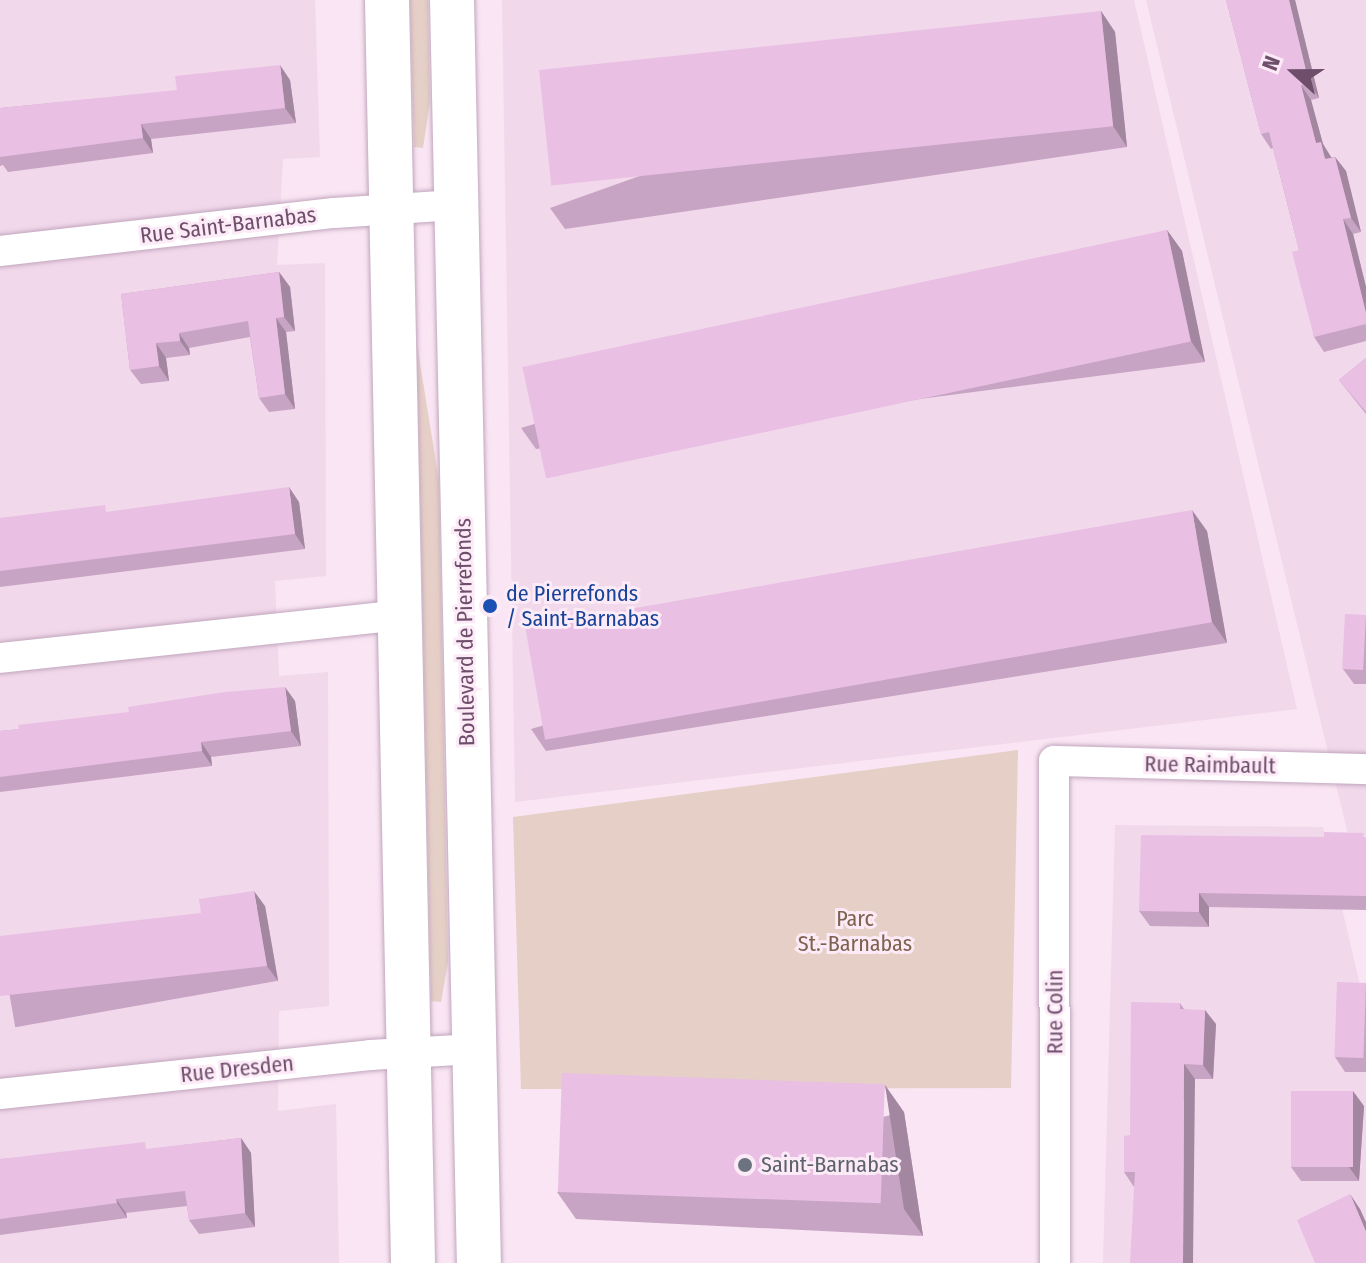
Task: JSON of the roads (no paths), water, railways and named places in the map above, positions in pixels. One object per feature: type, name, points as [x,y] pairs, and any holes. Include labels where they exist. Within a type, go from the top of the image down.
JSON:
[{"type":"main road","points":[[387,0],[413,1263]]},
{"type":"main road","name":"Boulevard de Pierrefonds","points":[[452,0],[479,1263]]},
{"type":"street","name":"Rue Saint-Barnabas","points":[[0,251],[391,209],[456,205]]},
{"type":"street","points":[[0,658],[400,615]]},
{"type":"street","name":"Rue Raimbault","points":[[1054,761],[1366,769]]},
{"type":"street","name":"Rue Colin","points":[[1054,761],[1055,1263]]},
{"type":"street","name":"Rue Dresden","points":[[0,1094],[475,1049]]},
{"type":"place","name":"de Pierrefonds / Saint-Barnabas","points":[[490,606]]},
{"type":"place","name":"Saint-Barnabas","points":[[745,1165]]},
{"type":"park label","name":"Parc St.-Barnabas","points":[[855,930]]}]
